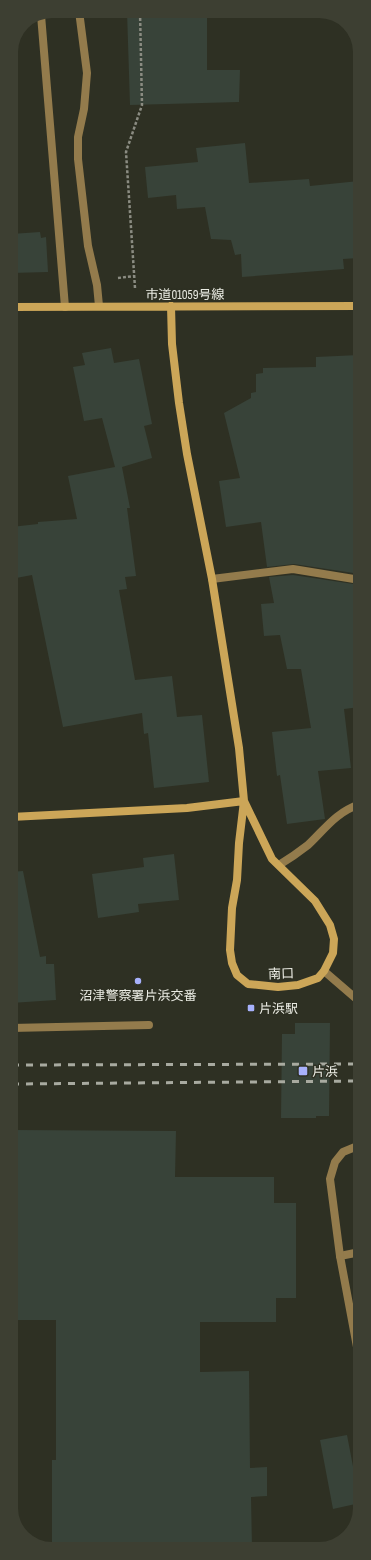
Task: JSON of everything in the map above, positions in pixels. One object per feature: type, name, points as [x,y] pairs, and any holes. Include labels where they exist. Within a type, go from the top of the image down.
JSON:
[{"type":"street","points":[[81,18],[87,74],[84,109],[78,137],[78,159],[88,246],[97,285],[99,306]]},
{"type":"street","points":[[41,20],[64,307]]},
{"type":"street","points":[[171,306],[172,344],[179,403],[187,454],[212,579],[239,748],[244,801],[260,837],[272,859],[315,901],[330,925],[334,939],[332,953],[324,971],[353,996]]},
{"type":"street","name":"市道01059号線","points":[[18,307],[353,306]]},
{"type":"street","points":[[212,579],[293,569],[353,579]]},
{"type":"street","points":[[18,817],[187,808],[244,801]]},
{"type":"street","name":"南口","points":[[244,801],[239,843],[237,880],[232,908],[230,950],[232,963],[237,975],[248,984],[278,987],[298,985],[318,978],[324,971]]},
{"type":"street","points":[[279,865],[307,846],[333,819],[346,809],[353,806]]},
{"type":"street","points":[[18,1028],[149,1025]]},
{"type":"street","points":[[353,1148],[343,1152],[335,1162],[330,1179],[340,1256],[353,1326]]},
{"type":"street","points":[[340,1256],[353,1253]]},
{"type":"path","points":[[135,289],[126,152],[142,105],[140,18]]},
{"type":"path","points":[[118,278],[134,276]]},
{"type":"building","points":[[127,18],[207,18],[207,70],[240,70],[239,102],[130,105]]},
{"type":"building","points":[[245,143],[249,183],[309,179],[310,186],[353,182],[353,258],[343,259],[344,269],[242,277],[241,254],[235,255],[231,240],[211,239],[205,207],[177,209],[176,195],[148,198],[145,167],[198,162],[196,148]]},
{"type":"building","points":[[40,232],[41,238],[46,237],[48,272],[18,273],[18,234]]},
{"type":"building","points":[[111,348],[114,363],[139,359],[152,424],[144,426],[152,458],[122,467],[130,508],[127,508],[136,576],[125,577],[127,589],[119,590],[135,680],[172,676],[177,717],[202,715],[209,782],[154,788],[148,733],[144,734],[142,713],[63,727],[32,575],[18,578],[18,526],[38,524],[38,522],[77,519],[68,476],[115,467],[102,418],[84,421],[73,367],[85,365],[82,353]]},
{"type":"building","points":[[353,355],[353,573],[294,564],[267,567],[261,522],[226,527],[219,481],[240,478],[224,413],[251,398],[251,393],[256,392],[256,374],[263,373],[263,368],[316,367],[316,357]]},
{"type":"building","points":[[293,575],[353,584],[353,708],[344,709],[351,768],[318,771],[325,819],[287,824],[280,775],[277,776],[272,732],[311,728],[301,669],[287,669],[280,635],[264,636],[261,604],[274,603],[269,577]]},
{"type":"building","points":[[174,854],[179,900],[138,904],[139,912],[98,918],[92,874],[144,867],[143,858]]},
{"type":"building","points":[[18,871],[23,871],[40,957],[46,956],[46,964],[54,964],[56,1000],[18,1003]]},
{"type":"building","points":[[295,1023],[330,1023],[329,1116],[316,1116],[316,1118],[281,1118],[282,1034],[295,1034]]},
{"type":"building","points":[[18,1130],[176,1131],[175,1177],[274,1177],[274,1203],[296,1203],[296,1298],[276,1298],[276,1322],[200,1322],[200,1372],[249,1371],[250,1468],[267,1467],[267,1496],[251,1497],[252,1542],[52,1542],[52,1460],[56,1460],[56,1320],[18,1320]]},
{"type":"building","points":[[347,1435],[353,1466],[353,1505],[333,1509],[320,1440]]},
{"type":"railway","points":[[18,1065],[353,1064]]},
{"type":"railway","points":[[18,1084],[353,1081]]},
{"type":"place","name":"沼津警察署片浜交番","points":[[138,981]]},
{"type":"place","name":"片浜駅","points":[[251,1008]]},
{"type":"place","name":"片浜","points":[[303,1071]]}]
